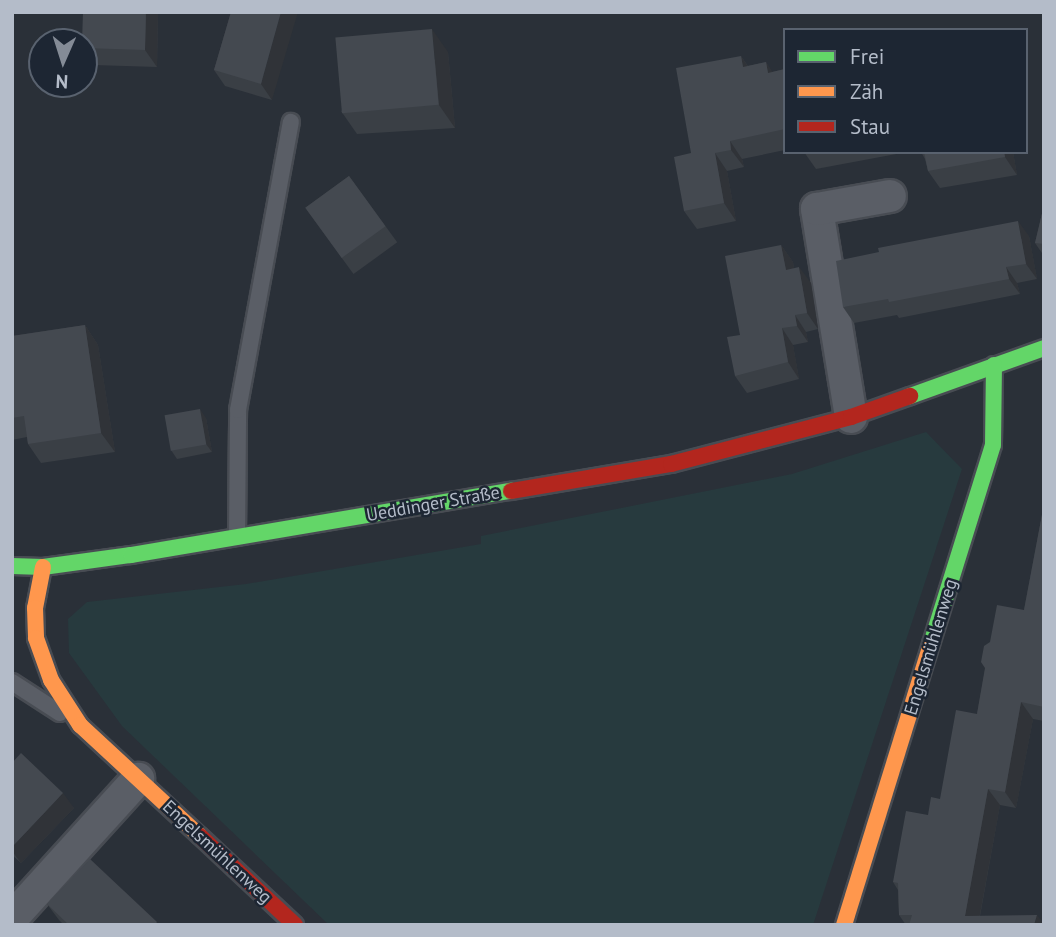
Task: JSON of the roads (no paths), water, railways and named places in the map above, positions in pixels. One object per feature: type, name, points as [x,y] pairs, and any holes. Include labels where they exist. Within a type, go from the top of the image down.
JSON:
[{"type":"street","points":[[851,417],[817,209],[890,196]]},
{"type":"street","name":"Ueddinger Straße","points":[[12,566],[43,567],[237,537],[671,464],[851,417],[1044,348]]},
{"type":"street","name":"Engelsmühlenweg","points":[[844,925],[993,445],[994,365]]},
{"type":"street","name":"Engelsmühlenweg","points":[[43,567],[35,608],[36,638],[51,680],[80,725],[295,925]]},
{"type":"street","points":[[12,918],[138,779]]},
{"type":"lane","points":[[237,537],[238,410],[291,122]]},
{"type":"lane","points":[[12,682],[80,725]]}]
